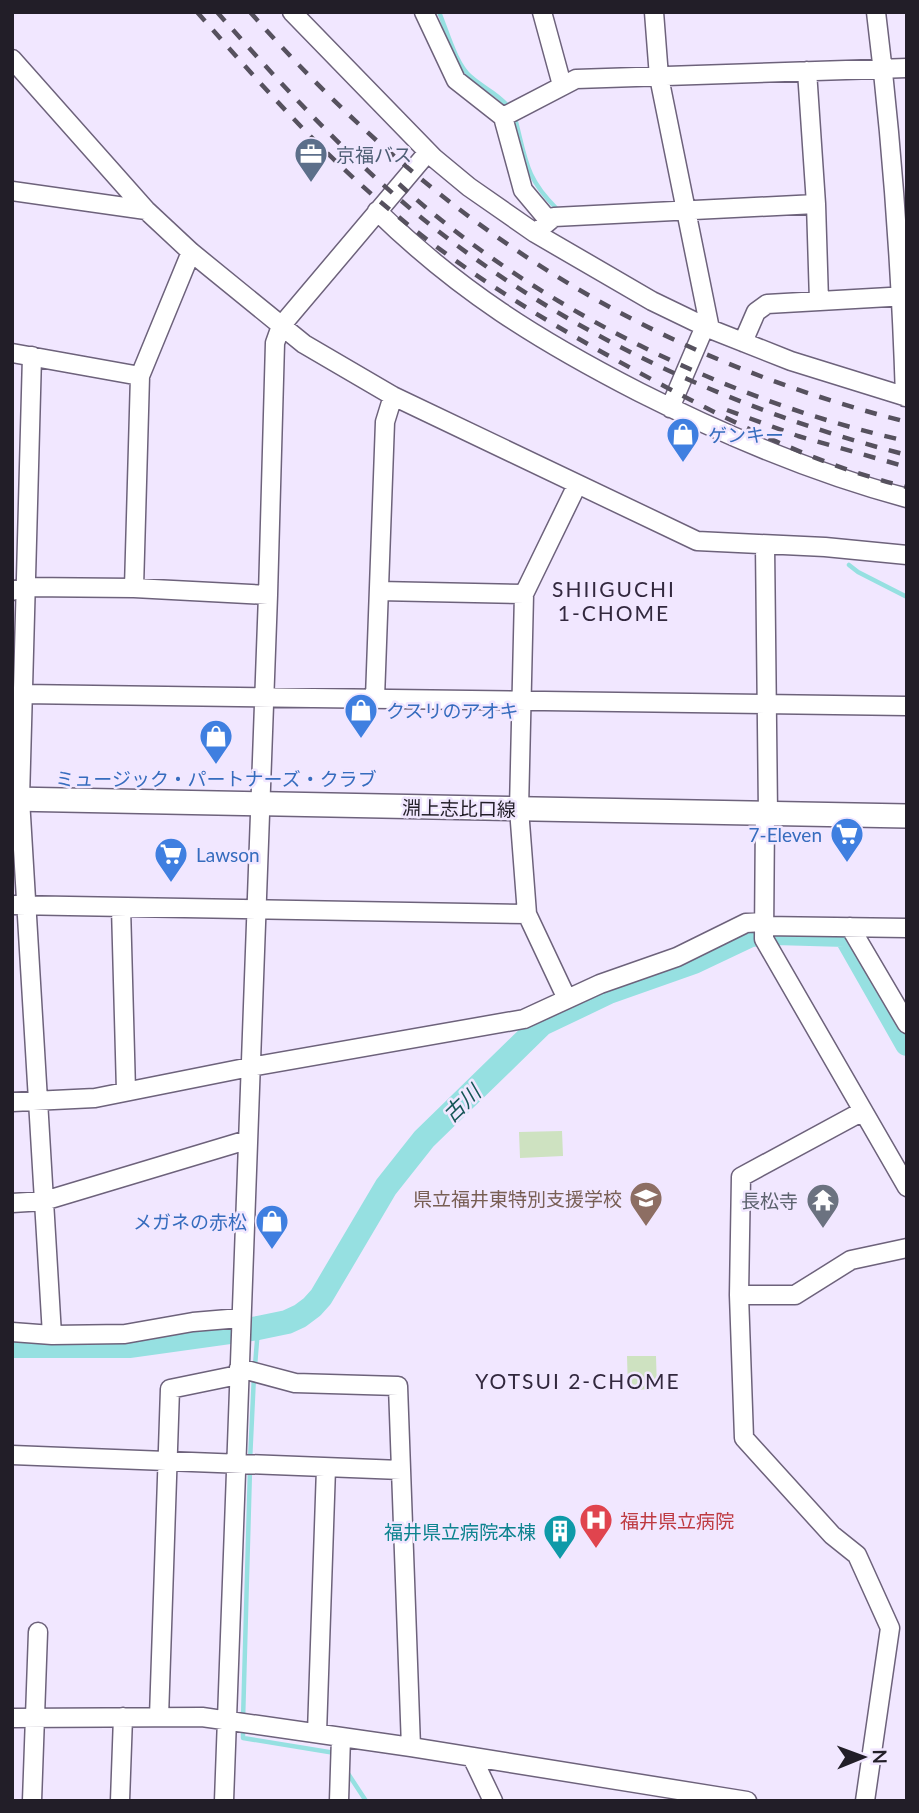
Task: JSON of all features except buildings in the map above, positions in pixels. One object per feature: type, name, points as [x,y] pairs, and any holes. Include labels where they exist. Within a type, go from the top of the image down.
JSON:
[{"type":"main road","name":"淵上志比口線","points":[[16,799],[907,816]]},
{"type":"street","points":[[424,12],[456,80],[503,117],[523,190],[549,221]]},
{"type":"street","points":[[542,12],[562,85]]},
{"type":"street","points":[[654,12],[659,77],[687,211],[707,327],[670,408]]},
{"type":"street","points":[[297,13],[428,152],[469,187],[535,233],[652,301],[707,327],[791,361],[906,397],[904,296],[876,12]]},
{"type":"street","points":[[12,59],[146,210],[191,252],[304,344],[393,396],[697,541],[825,547],[907,555]]},
{"type":"street","points":[[503,117],[576,79],[907,68]]},
{"type":"street","points":[[807,71],[819,301]]},
{"type":"street","points":[[224,1801],[268,594],[274,349],[281,326],[428,152]]},
{"type":"street","points":[[12,191],[146,210]]},
{"type":"street","points":[[535,233],[554,217],[816,204]]},
{"type":"street","points":[[377,211],[442,271],[492,308],[569,356],[746,444],[824,474],[907,498]]},
{"type":"street","points":[[134,588],[140,376],[191,252]]},
{"type":"street","points":[[743,342],[756,312],[767,304],[904,296]]},
{"type":"street","points":[[12,353],[140,376]]},
{"type":"street","points":[[32,356],[19,589],[22,694],[16,799],[19,905],[38,1102],[52,1335]]},
{"type":"street","points":[[375,698],[384,422],[393,396]]},
{"type":"street","points":[[567,999],[527,915],[519,809],[524,594],[577,485]]},
{"type":"street","points":[[765,545],[767,814],[764,939],[907,1187]]},
{"type":"street","points":[[19,589],[134,588],[268,594]]},
{"type":"street","points":[[379,591],[524,594]]},
{"type":"street","points":[[22,694],[907,706]]},
{"type":"street","points":[[19,905],[527,915]]},
{"type":"street","points":[[121,907],[126,1091]]},
{"type":"street","points":[[12,1102],[94,1098],[250,1067],[524,1019],[600,984],[677,957],[746,923],[907,928]]},
{"type":"street","points":[[850,927],[907,1024]]},
{"type":"street","points":[[863,1111],[741,1177],[739,1295],[744,1437],[832,1535],[857,1555],[898,1625],[865,1801]]},
{"type":"street","points":[[12,1203],[44,1201],[247,1140]]},
{"type":"street","points":[[891,1159],[907,1149]]},
{"type":"street","points":[[739,1295],[795,1295],[851,1260],[907,1248]]},
{"type":"street","points":[[12,1332],[52,1335],[125,1334],[193,1322],[240,1318]]},
{"type":"street","points":[[159,1717],[170,1389],[238,1371],[295,1383],[398,1386],[411,1747]]},
{"type":"street","points":[[12,1455],[401,1470]]},
{"type":"street","points":[[317,1733],[326,1468]]},
{"type":"street","points":[[32,1801],[38,1632]]},
{"type":"street","points":[[120,1801],[123,1717]]},
{"type":"street","points":[[12,1718],[202,1717],[411,1747],[747,1801]]},
{"type":"street","points":[[339,1801],[341,1737]]},
{"type":"street","points":[[472,1757],[493,1801]]},
{"type":"green space","points":[[562,1131],[563,1156],[520,1158],[519,1132]]},
{"type":"green space","points":[[627,1356],[656,1356],[657,1389],[628,1390]]},
{"type":"waterway","points":[[439,12],[456,56],[466,72],[507,105]]},
{"type":"waterway","points":[[516,122],[533,178],[556,208]]},
{"type":"waterway","points":[[849,565],[907,597]]},
{"type":"waterway","name":"古川","points":[[12,1346],[129,1346],[258,1328],[287,1322],[300,1316],[321,1297],[386,1187],[424,1139],[542,1024],[609,992],[694,962],[751,935],[845,935],[907,1044]]},
{"type":"waterway","points":[[255,1366],[258,1328]]},
{"type":"waterway","points":[[250,1461],[254,1375]]},
{"type":"waterway","points":[[243,1720],[250,1469]]},
{"type":"waterway","points":[[243,1728],[243,1738],[335,1753]]},
{"type":"waterway","points":[[347,1772],[366,1801]]},
{"type":"railway","points":[[197,12],[289,114],[338,163],[421,235],[487,282],[592,346],[723,416],[812,457],[907,487]]},
{"type":"railway","points":[[217,12],[316,120],[395,196],[477,260],[534,298],[592,332],[714,391],[842,437],[907,455]]},
{"type":"railway","points":[[250,12],[320,87],[392,155],[467,215],[546,270],[628,317],[716,358],[808,393],[907,422]]},
{"type":"railway","points":[[399,184],[452,229],[510,270],[572,309],[637,344],[772,402],[840,424],[907,441]]},
{"type":"railway","points":[[727,410],[798,436],[907,467]]},
{"type":"place","name":"京福バス","points":[[311,184]]},
{"type":"place","name":"ゲンキー","points":[[683,464]]},
{"type":"place","name":"クスリのアオキ","points":[[361,740]]},
{"type":"place","name":"ミュージック・パートナーズ・クラブ","points":[[216,766]]},
{"type":"place","name":"7-Eleven","points":[[847,864]]},
{"type":"place","name":"Lawson","points":[[171,884]]},
{"type":"place","name":"県立福井東特別支援学校","points":[[646,1228]]},
{"type":"place","name":"長松寺","points":[[823,1230]]},
{"type":"place","name":"メガネの赤松","points":[[272,1251]]},
{"type":"place","name":"福井県立病院","points":[[596,1550]]},
{"type":"place","name":"福井県立病院本棟","points":[[560,1561]]},
{"type":"district","name":"SHIIGUCHI 1-CHOME","points":[[614,600]]},
{"type":"district","name":"YOTSUI 2-CHOME","points":[[578,1380]]}]
